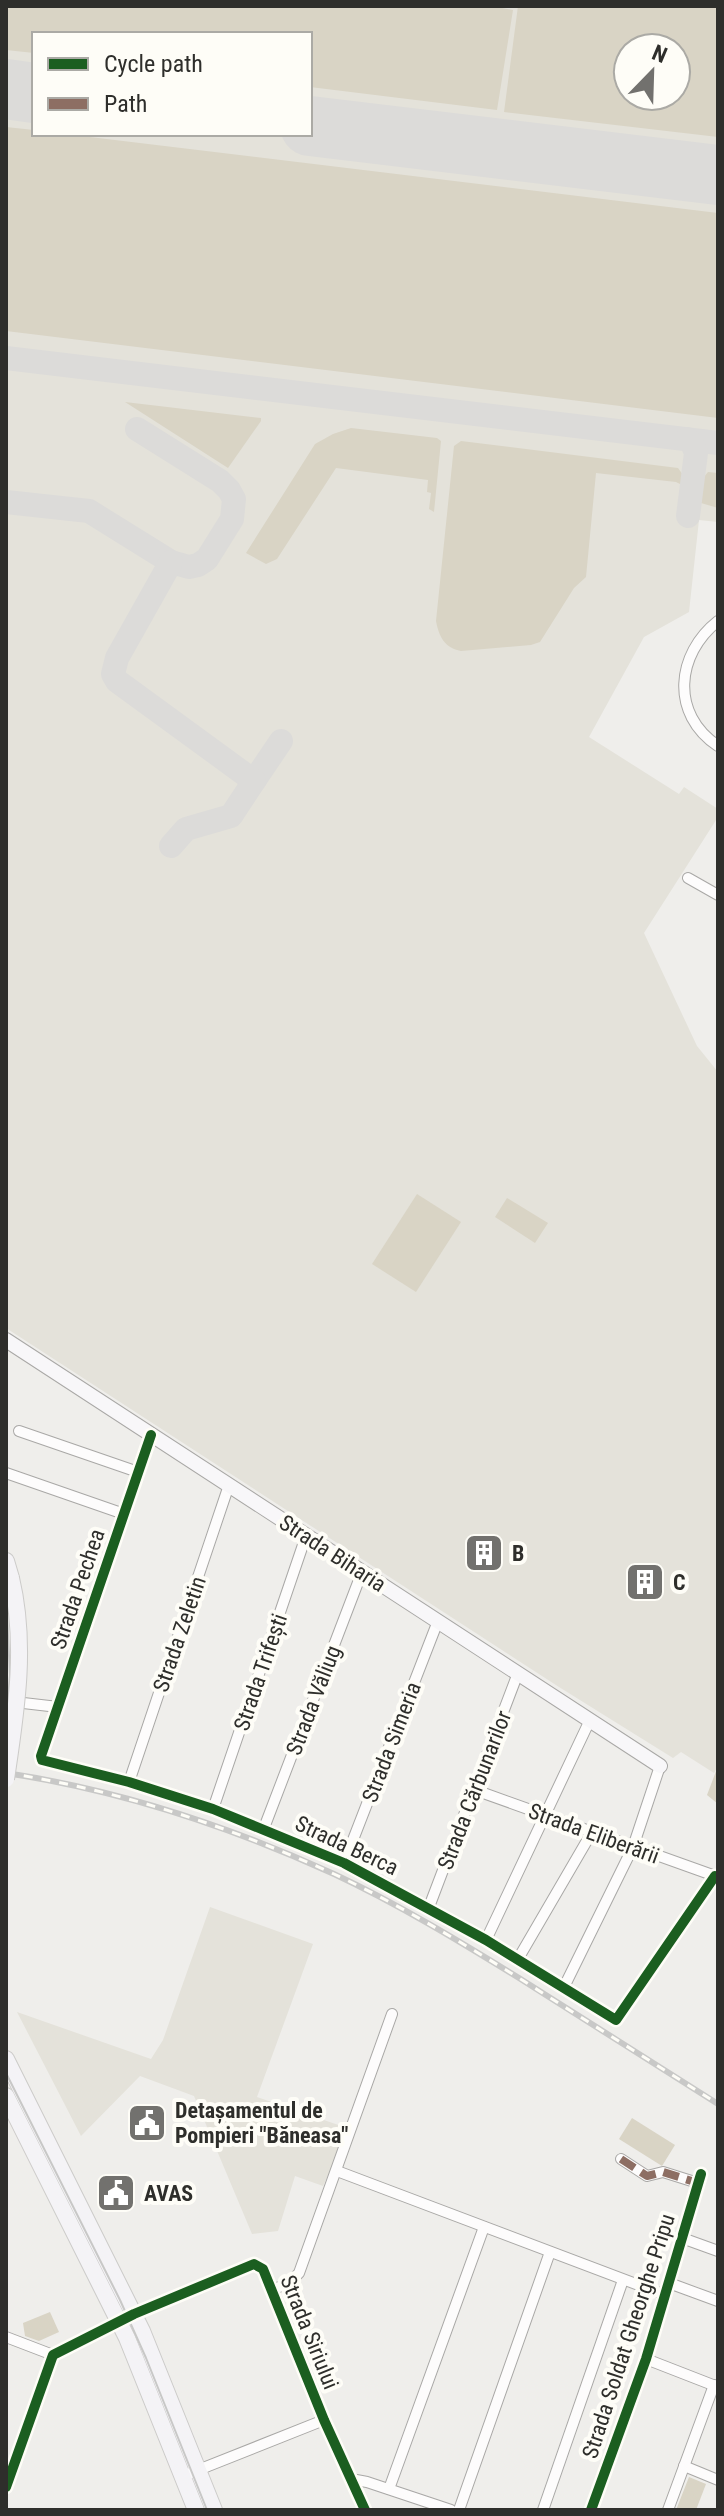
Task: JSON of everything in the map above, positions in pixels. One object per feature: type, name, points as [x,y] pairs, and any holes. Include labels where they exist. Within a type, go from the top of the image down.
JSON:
[{"type":"main road","points":[[6,1779],[20,1662],[18,1617],[9,1569]]},
{"type":"main road","points":[[6,2059],[126,2318],[190,2473],[214,2510]]},
{"type":"main road","points":[[6,2096],[126,2318]]},
{"type":"main road","points":[[190,2473],[196,2510]]},
{"type":"street","points":[[718,621],[705,631],[692,652],[686,666],[685,686],[688,707],[696,723],[718,746]]},
{"type":"street","points":[[688,878],[718,895]]},
{"type":"street","name":"Strada Biharia","points":[[6,1340],[660,1766]]},
{"type":"street","points":[[19,1431],[138,1472]]},
{"type":"street","name":"Strada Pechea","points":[[41,1756],[151,1435]]},
{"type":"street","points":[[6,1473],[124,1514]]},
{"type":"street","name":"Strada Zeletin","points":[[129,1782],[229,1485]]},
{"type":"street","name":"Strada Trifești","points":[[213,1809],[306,1536]]},
{"type":"street","name":"Strada Văliug","points":[[264,1828],[362,1572]]},
{"type":"street","name":"Strada Simeria","points":[[344,1863],[438,1621]]},
{"type":"street","name":"Strada Cărbunarilor","points":[[429,1907],[518,1673]]},
{"type":"street","points":[[6,1701],[58,1707]]},
{"type":"street","points":[[486,1940],[590,1720]]},
{"type":"street","name":"Strada Berca","points":[[41,1756],[46,1762],[129,1782],[213,1809],[344,1863],[429,1907],[616,2020],[716,1876]]},
{"type":"street","points":[[564,1987],[633,1847],[660,1766]]},
{"type":"street","name":"Strada Eliberării","points":[[475,1790],[716,1876]]},
{"type":"street","points":[[518,1959],[592,1832]]},
{"type":"street","points":[[272,2290],[289,2283],[299,2273],[392,2014]]},
{"type":"street","name":"Strada Soldat Gheorghe Pripu","points":[[591,2510],[646,2359],[699,2178],[663,2172],[647,2176],[621,2159]]},
{"type":"street","points":[[337,2171],[665,2295]]},
{"type":"street","points":[[389,2489],[484,2227]]},
{"type":"street","points":[[682,2238],[718,2251]]},
{"type":"street","points":[[459,2510],[550,2252]]},
{"type":"street","name":"Strada Siriului","points":[[126,2318],[254,2264],[263,2269],[324,2420],[365,2510]]},
{"type":"street","points":[[543,2510],[623,2280]]},
{"type":"street","points":[[669,2283],[718,2301]]},
{"type":"street","points":[[6,2487],[53,2355],[126,2318]]},
{"type":"street","points":[[6,2337],[53,2355]]},
{"type":"street","points":[[646,2359],[716,2386],[668,2510]]},
{"type":"street","points":[[190,2473],[324,2420]]},
{"type":"street","points":[[684,2466],[718,2480]]},
{"type":"street","points":[[351,2479],[451,2510]]},
{"type":"shaded area","points":[[6,6],[718,6],[718,522],[699,520],[689,612],[644,637],[589,737],[679,794],[684,787],[718,809],[718,817],[644,933],[697,1046],[718,1072],[718,1766],[714,1773],[681,1752],[673,1758],[6,1328]]},
{"type":"shaded area","points":[[6,6],[492,6],[513,10],[497,110],[312,87],[312,32],[32,32],[32,53],[6,50]]},
{"type":"shaded area","points":[[518,6],[718,6],[718,137],[504,112]]},
{"type":"shaded area","points":[[6,127],[32,130],[32,136],[82,136],[718,213],[718,418],[6,331]]},
{"type":"shaded area","points":[[125,402],[261,418],[261,421],[228,468]]},
{"type":"shaded area","points":[[351,428],[441,441],[434,512],[429,509],[431,493],[427,492],[428,480],[336,468],[277,559],[266,564],[246,553],[315,444]]},
{"type":"shaded area","points":[[461,441],[678,468],[683,475],[682,485],[596,473],[586,577],[574,588],[540,642],[461,651],[444,641],[436,621],[454,446]]},
{"type":"shaded area","points":[[708,472],[718,473],[718,508],[701,503],[703,478]]},
{"type":"shaded area","points":[[417,1194],[461,1222],[416,1292],[372,1264]]},
{"type":"shaded area","points":[[507,1198],[548,1223],[535,1243],[495,1217]]},
{"type":"shaded area","points":[[718,1766],[718,1804],[707,1795]]},
{"type":"shaded area","points":[[210,1907],[313,1944],[257,2097],[350,2129],[323,2186],[295,2176],[278,2231],[252,2234],[194,2096],[140,2076],[81,2136],[17,2012],[151,2059],[163,2040]]},
{"type":"shaded area","points":[[632,2118],[675,2145],[662,2166],[619,2139]]},
{"type":"shaded area","points":[[50,2312],[59,2332],[39,2341],[25,2336],[23,2323]]},
{"type":"shaded area","points":[[689,2477],[706,2484],[696,2510],[676,2510]]},
{"type":"taxiway","points":[[6,358],[718,443]]},
{"type":"taxiway","points":[[6,502],[89,511],[171,562],[189,567],[198,565],[207,559],[232,519],[234,499],[220,481],[137,429]]},
{"type":"taxiway","points":[[687,439],[696,453],[688,516]]},
{"type":"taxiway","points":[[171,562],[117,658],[113,674],[117,681],[254,781],[281,741]]},
{"type":"taxiway","points":[[171,846],[186,829],[231,816],[254,781]]},
{"type":"runway","points":[[6,89],[32,93]]},
{"type":"runway","points":[[312,126],[718,175]]},
{"type":"tram line","points":[[6,1596],[10,1675],[6,1725]]},
{"type":"tram line","points":[[6,2073],[120,2300],[207,2510]]},
{"type":"railway","points":[[6,1773],[90,1789],[174,1812],[334,1874],[474,1950],[718,2104]]},
{"type":"marked path","points":[[621,2159],[647,2176],[663,2172],[698,2183]]},
{"type":"cycle path","points":[[151,1435],[42,1760],[129,1782],[213,1809],[344,1863],[486,1940],[616,2020],[715,1876],[718,1877]]},
{"type":"cycle path","points":[[591,2510],[646,2359],[701,2174]]},
{"type":"cycle path","points":[[6,2487],[53,2355],[134,2314],[254,2264],[263,2269],[324,2420],[365,2510]]},
{"type":"place","name":"B","points":[[484,1553]]},
{"type":"place","name":"C","points":[[645,1582]]},
{"type":"place","name":"Detașamentul de Pompieri \"Băneasa\"","points":[[147,2123]]},
{"type":"place","name":"AVAS","points":[[116,2193]]}]
